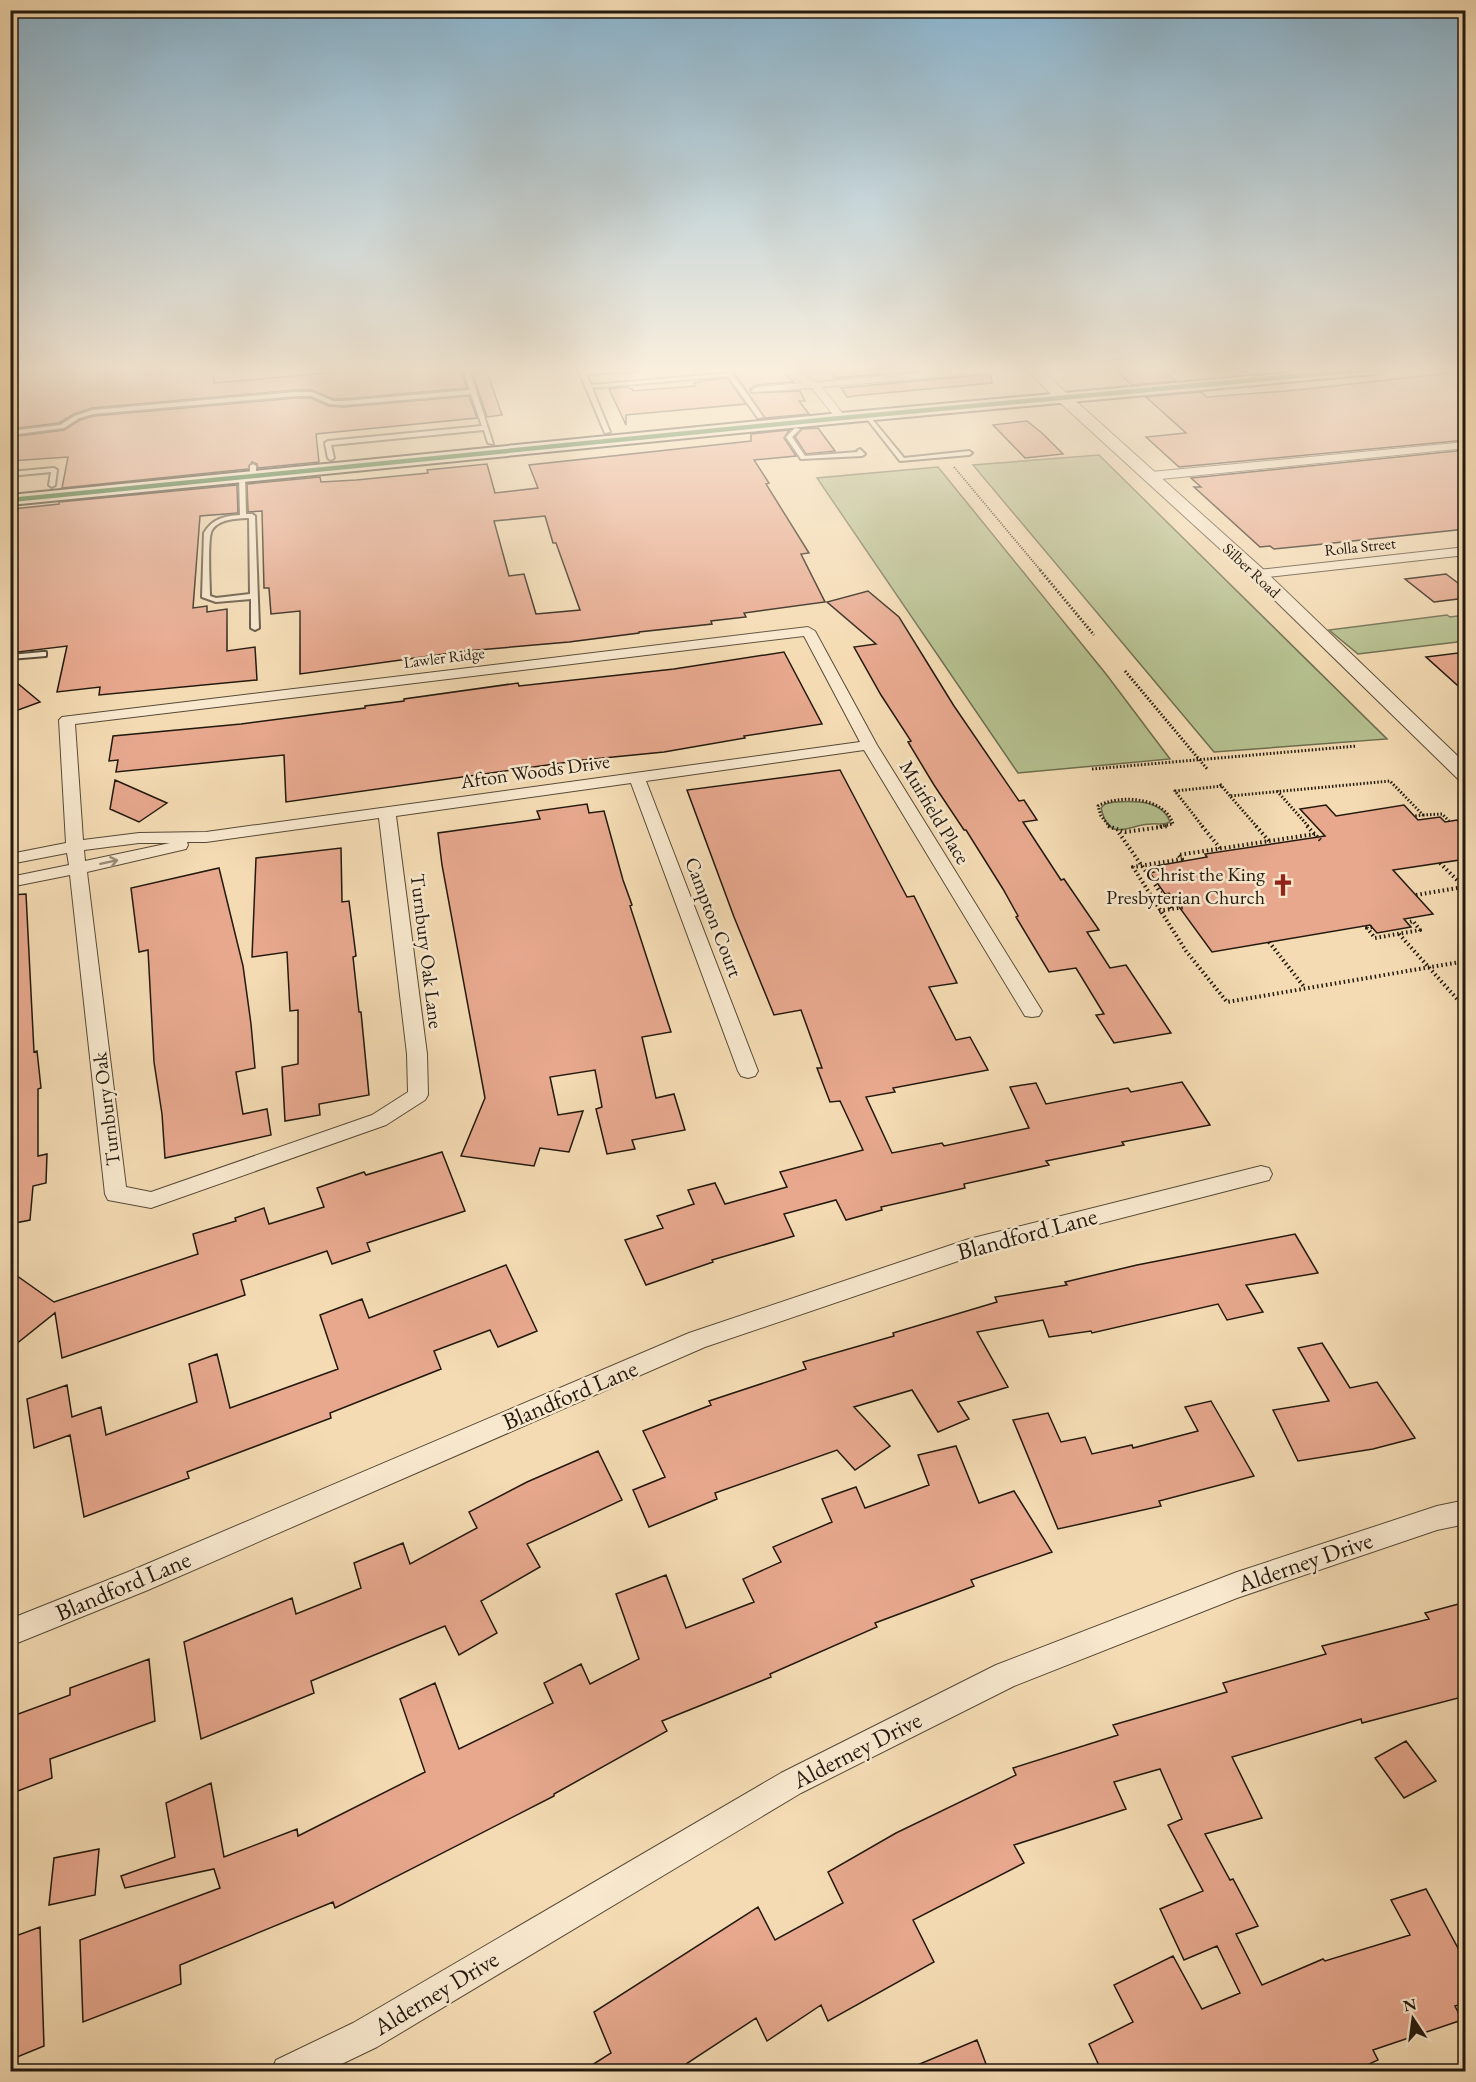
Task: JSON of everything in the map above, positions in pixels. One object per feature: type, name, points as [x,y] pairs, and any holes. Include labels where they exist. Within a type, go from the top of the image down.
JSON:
[{"type":"main road","points":[[10,489],[249,472],[283,466]]},
{"type":"main road","points":[[10,500],[306,466]]},
{"type":"street","name":"Silber Road","points":[[1140,466],[1258,574],[1466,776]]},
{"type":"street","points":[[1151,476],[1251,466]]},
{"type":"street","name":"Rolla Street","points":[[1258,574],[1466,551]]},
{"type":"street","name":"Lawler Ridge","points":[[84,718],[808,631]]},
{"type":"street","name":"Muirfield Place","points":[[808,631],[869,745],[1032,1011]]},
{"type":"street","name":"Turnbury Oak","points":[[84,718],[67,720],[75,846],[116,1194],[152,1200],[380,1120],[418,1095]]},
{"type":"street","name":"Afton Woods Drive","points":[[10,859],[75,846],[139,838],[206,837],[869,745]]},
{"type":"street","name":"Campton Court","points":[[637,778],[748,1071]]},
{"type":"street","name":"Turnbury Oak Lane","points":[[387,813],[417,1054],[418,1095]]},
{"type":"street","name":"Afton Woods Drive","points":[[10,882],[148,854],[206,837]]},
{"type":"street","name":"Blandford Lane","points":[[10,1633],[138,1581],[697,1340],[969,1248],[1261,1174]]},
{"type":"street","name":"Alderney Drive","points":[[288,2072],[365,2035],[791,1783],[1006,1675],[1237,1585],[1437,1518],[1466,1512]]},
{"type":"lane","points":[[10,474],[54,470],[52,485]]},
{"type":"lane","points":[[243,517],[249,472]]},
{"type":"lane","points":[[254,596],[216,600],[206,597],[207,533],[210,526],[227,518],[252,516],[255,628]]},
{"type":"lane","points":[[10,657],[43,654]]},
{"type":"path","points":[[954,467],[1094,635]]},
{"type":"path","points":[[1125,671],[1208,771]]},
{"type":"path","points":[[1092,769],[1357,746]]},
{"type":"path","points":[[1230,796],[1390,781],[1423,815]]},
{"type":"path","points":[[1220,849],[1174,791],[1221,785],[1269,841]]},
{"type":"path","points":[[1277,791],[1323,842]]},
{"type":"path","points":[[1119,833],[1140,832],[1168,826],[1173,822],[1159,805],[1153,802],[1117,800],[1101,804],[1098,809],[1102,820],[1119,833],[1172,909]]},
{"type":"path","points":[[1415,816],[1442,814],[1449,821]]},
{"type":"path","points":[[1315,834],[1178,855],[1182,859],[1133,867],[1159,911],[1227,1002],[1466,961]]},
{"type":"path","points":[[1440,863],[1465,888]]},
{"type":"path","points":[[1416,895],[1465,888]]},
{"type":"path","points":[[1159,911],[1184,907]]},
{"type":"path","points":[[1372,927],[1367,928],[1375,938],[1420,930],[1413,921],[1407,923]]},
{"type":"path","points":[[1399,934],[1466,1010]]},
{"type":"path","points":[[1269,942],[1305,988]]},
{"type":"green space","points":[[974,466],[1110,466],[1387,739],[1214,752]]},
{"type":"green space","points":[[938,467],[1106,674],[1170,759],[1018,773],[817,478]]},
{"type":"green space","points":[[1447,615],[1450,617],[1465,615],[1465,641],[1358,654],[1329,630]]},
{"type":"green space","points":[[1114,802],[1154,805],[1166,814],[1170,822],[1115,829],[1105,819],[1101,808],[1105,804]]},
{"type":"building","points":[[66,466],[250,466],[248,469],[62,488]]},
{"type":"building","points":[[488,466],[495,493],[538,488],[529,466],[758,466],[769,483],[766,484],[809,553],[801,554],[825,602],[744,613],[746,617],[711,621],[712,624],[569,642],[466,651],[300,674],[300,611],[271,614],[269,588],[264,588],[262,511],[248,512],[247,484],[320,477],[321,482],[356,480],[428,473],[427,470]],"holes":[[[545,516],[553,543],[556,543],[580,610],[536,614],[524,574],[509,576],[494,521]]]},
{"type":"building","points":[[1307,466],[1466,466],[1466,529],[1274,549],[1270,546],[1260,547],[1194,487],[1201,487],[1191,478]]},
{"type":"building","points":[[237,485],[238,513],[200,516],[193,608],[207,606],[207,612],[227,609],[227,651],[255,647],[257,680],[99,695],[100,687],[57,692],[67,646],[10,653],[10,524],[13,509],[59,504],[59,502]]},
{"type":"building","points":[[1446,574],[1466,589],[1466,598],[1434,602],[1405,579]]},
{"type":"building","points":[[868,591],[899,617],[954,706],[1019,801],[1024,800],[1037,820],[1023,822],[1061,880],[1064,879],[1099,930],[1087,932],[1110,968],[1126,965],[1171,1033],[1114,1043],[1096,1015],[1104,1014],[1076,968],[1049,972],[1016,917],[1018,916],[1003,889],[934,785],[908,742],[911,741],[881,695],[854,647],[876,644],[827,602]]},
{"type":"building","points":[[784,652],[822,724],[664,752],[583,760],[286,802],[284,755],[116,772],[118,760],[109,761],[113,736],[241,724],[365,708],[365,706],[404,701],[404,699],[518,683],[519,686],[674,669]]},
{"type":"building","points":[[1466,652],[1466,693],[1426,657]]},
{"type":"building","points":[[10,677],[40,702],[10,713]]},
{"type":"building","points":[[840,770],[907,897],[914,896],[957,983],[929,987],[956,1040],[970,1037],[988,1070],[893,1088],[895,1092],[866,1097],[892,1153],[942,1143],[944,1146],[1029,1128],[1010,1087],[1036,1083],[1046,1104],[1128,1088],[1131,1092],[1182,1082],[1210,1125],[1122,1142],[1124,1145],[1046,1161],[1049,1165],[964,1184],[965,1188],[881,1207],[882,1210],[846,1220],[836,1200],[784,1214],[794,1236],[712,1260],[713,1262],[646,1285],[625,1240],[663,1228],[657,1216],[694,1204],[688,1190],[715,1183],[725,1204],[787,1187],[780,1172],[863,1150],[840,1101],[830,1102],[817,1068],[822,1068],[801,1010],[774,1015],[734,917],[687,790]]},
{"type":"building","points":[[115,780],[167,803],[139,822],[110,809]]},
{"type":"building","points":[[587,804],[589,813],[604,811],[632,905],[630,906],[671,1032],[642,1037],[656,1098],[674,1094],[685,1130],[632,1140],[635,1149],[607,1154],[596,1109],[602,1107],[595,1070],[550,1077],[558,1115],[583,1111],[569,1152],[540,1148],[534,1166],[461,1156],[485,1098],[438,833],[540,819],[537,811]]},
{"type":"building","name":"Christ the King Presbyterian Church","points":[[1326,805],[1336,816],[1404,805],[1418,820],[1440,817],[1445,822],[1457,820],[1466,828],[1466,859],[1393,870],[1433,914],[1404,919],[1411,927],[1377,933],[1370,925],[1212,952],[1169,893],[1165,894],[1150,873],[1154,872],[1150,867],[1207,857],[1205,854],[1325,836],[1300,809]]},
{"type":"building","points":[[341,848],[342,902],[349,901],[369,1095],[319,1104],[320,1115],[285,1121],[282,1067],[298,1064],[298,1010],[290,1011],[287,952],[252,957],[256,858]]},
{"type":"building","points":[[219,868],[243,966],[251,1024],[255,1068],[236,1072],[243,1114],[267,1109],[271,1135],[165,1158],[162,1114],[154,1062],[148,950],[139,952],[131,888]]},
{"type":"building","points":[[26,894],[34,1052],[37,1051],[41,1088],[38,1089],[38,1156],[47,1154],[46,1183],[33,1186],[30,1220],[10,1224],[10,895]]},
{"type":"building","points":[[442,1152],[465,1211],[367,1243],[370,1251],[332,1264],[327,1251],[241,1280],[245,1295],[62,1358],[55,1313],[10,1349],[10,1271],[54,1302],[198,1254],[193,1234],[236,1221],[235,1218],[264,1208],[269,1224],[324,1207],[317,1188],[364,1172],[366,1175]]},
{"type":"building","points":[[1295,1234],[1318,1273],[1246,1285],[1263,1312],[1227,1320],[1218,1304],[1092,1333],[1091,1331],[1049,1337],[1043,1320],[977,1332],[1008,1387],[958,1402],[969,1419],[938,1432],[912,1390],[854,1407],[890,1446],[855,1470],[837,1450],[715,1493],[717,1499],[649,1527],[633,1490],[665,1477],[643,1431],[711,1405],[709,1401],[806,1369],[803,1362],[894,1336],[893,1333],[997,1302],[995,1297],[1067,1285],[1065,1282],[1137,1265]]},
{"type":"building","points":[[506,1265],[537,1331],[498,1347],[490,1330],[434,1351],[441,1369],[330,1413],[331,1418],[187,1472],[189,1478],[84,1517],[70,1435],[34,1448],[27,1399],[67,1385],[72,1417],[101,1407],[106,1435],[197,1402],[189,1364],[217,1354],[230,1408],[338,1369],[320,1315],[362,1299],[369,1318]]},
{"type":"building","points":[[1322,1343],[1350,1388],[1377,1382],[1415,1438],[1373,1449],[1298,1461],[1273,1410],[1329,1401],[1298,1348]]},
{"type":"building","points":[[1211,1401],[1254,1476],[1159,1501],[1161,1506],[1058,1529],[1013,1420],[1048,1413],[1061,1442],[1085,1437],[1092,1454],[1132,1445],[1133,1448],[1198,1431],[1185,1407]]},
{"type":"building","points":[[956,1446],[979,1503],[1014,1491],[1052,1552],[971,1580],[974,1586],[875,1623],[877,1627],[770,1674],[771,1677],[662,1721],[667,1731],[554,1796],[335,1908],[333,1902],[180,1965],[181,1984],[83,2022],[80,1940],[220,1888],[214,1869],[125,1888],[121,1876],[175,1857],[166,1803],[211,1783],[224,1857],[297,1829],[298,1836],[425,1772],[400,1699],[435,1683],[459,1749],[553,1703],[544,1683],[581,1664],[590,1684],[639,1659],[616,1594],[666,1575],[686,1628],[754,1602],[743,1579],[781,1562],[773,1547],[832,1522],[822,1499],[856,1487],[865,1508],[929,1485],[918,1455]]},
{"type":"building","points":[[598,1451],[622,1500],[527,1544],[540,1567],[481,1601],[497,1633],[459,1655],[445,1626],[311,1681],[314,1693],[201,1739],[184,1642],[292,1598],[296,1614],[361,1588],[354,1563],[403,1543],[410,1564],[477,1528],[469,1512],[527,1482]]},
{"type":"building","points":[[1466,1602],[1466,1696],[1362,1723],[1361,1719],[1232,1757],[1262,1818],[1205,1834],[1258,1926],[1236,1934],[1262,1985],[1323,1959],[1325,1961],[1410,1935],[1391,1900],[1426,1889],[1466,1963],[1466,2003],[1455,2006],[1462,2020],[1373,2050],[1378,2060],[1352,2072],[1102,2072],[1089,2044],[1133,2022],[1114,1985],[1173,1956],[1202,2009],[1240,1993],[1217,1946],[1184,1960],[1160,1909],[1203,1891],[1168,1825],[1182,1819],[1160,1769],[1114,1782],[1126,1809],[1014,1845],[1024,1863],[913,1920],[934,1962],[828,2021],[821,2005],[767,2041],[756,2018],[674,2072],[581,2072],[611,2053],[594,2012],[758,1907],[775,1940],[843,1903],[828,1872],[896,1833],[1016,1775],[1013,1768],[1118,1735],[1113,1725],[1227,1692],[1223,1683],[1326,1654],[1322,1646],[1429,1619],[1425,1613]]},
{"type":"building","points":[[149,1659],[155,1721],[50,1759],[52,1778],[10,1794],[10,1717],[70,1695],[70,1688]]},
{"type":"building","points":[[1406,1741],[1436,1781],[1404,1798],[1375,1758]]},
{"type":"building","points":[[99,1849],[95,1895],[49,1905],[54,1858]]},
{"type":"building","points":[[40,1927],[44,2046],[10,2060],[10,1938]]},
{"type":"building","points":[[977,2040],[989,2072],[903,2072],[903,2071]]},
{"type":"cycle path","points":[[10,500],[353,466]]},
{"type":"place","name":"Christ the King Presbyterian Church","points":[[1283,885]]}]
